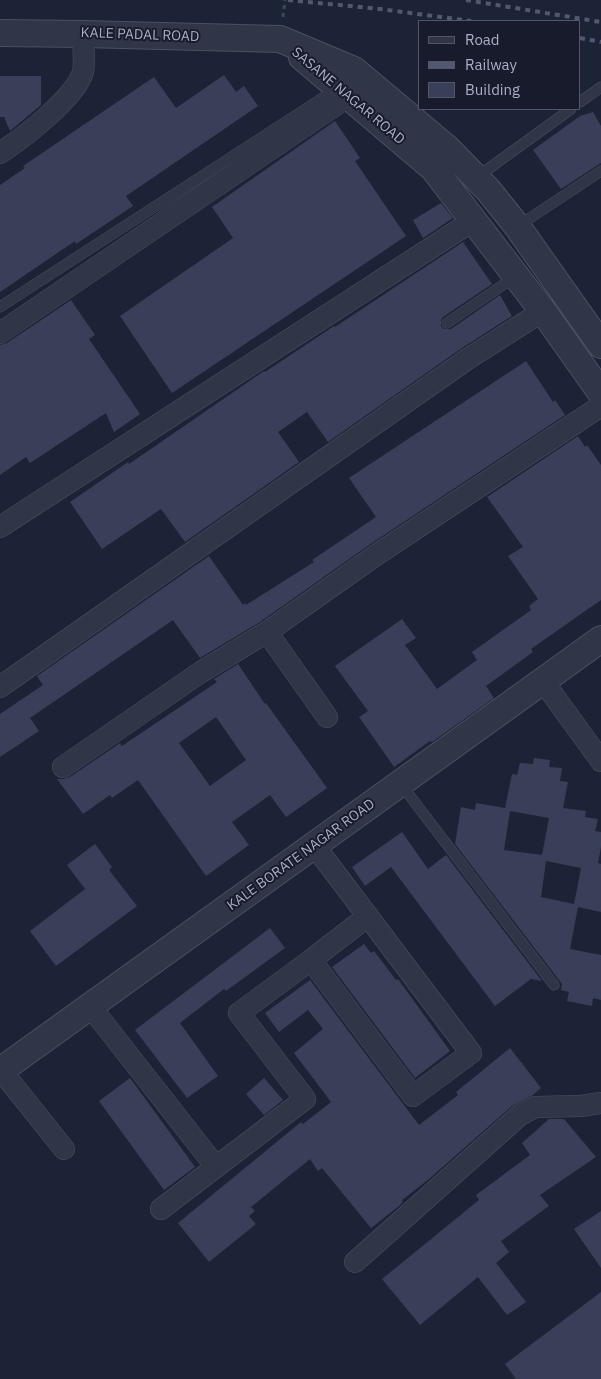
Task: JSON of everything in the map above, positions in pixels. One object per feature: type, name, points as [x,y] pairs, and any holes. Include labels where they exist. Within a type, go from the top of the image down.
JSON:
[{"type":"street","name":"KALE PADAL ROAD","points":[[0,33],[280,39]]},
{"type":"street","points":[[0,153],[17,142],[67,99],[83,72],[84,34]]},
{"type":"street","name":"SASANE NAGAR ROAD","points":[[280,39],[432,168],[543,311],[601,393]]},
{"type":"street","name":"SASANE NAGAR ROAD","points":[[280,39],[354,70],[448,149],[489,191],[517,226],[600,340]]},
{"type":"street","points":[[0,333],[344,92]]},
{"type":"street","points":[[0,527],[474,220]]},
{"type":"street","points":[[0,687],[469,358],[543,311]]},
{"type":"street","points":[[63,767],[201,672],[267,632],[379,553],[601,406]]},
{"type":"street","points":[[267,632],[327,717]]},
{"type":"street","name":"KALE BORATE NAGAR ROAD","points":[[1,1070],[601,638]]},
{"type":"street","points":[[543,681],[601,761]]},
{"type":"street","points":[[310,960],[413,1096],[471,1053],[314,845]]},
{"type":"street","points":[[162,1209],[305,1099],[239,1013],[368,916]]},
{"type":"street","points":[[90,1006],[216,1167]]},
{"type":"street","points":[[1,1070],[64,1150]]},
{"type":"street","points":[[355,1262],[520,1116],[535,1107],[581,1106],[601,1103]]},
{"type":"lane","points":[[581,101],[601,87]]},
{"type":"lane","points":[[0,307],[344,92]]},
{"type":"lane","points":[[476,177],[570,110]]},
{"type":"lane","points":[[517,226],[601,171]]},
{"type":"lane","points":[[447,323],[516,276]]},
{"type":"lane","points":[[400,783],[554,985]]},
{"type":"building","points":[[224,75],[236,92],[244,86],[258,106],[126,196],[133,206],[76,244],[75,241],[0,292],[0,185],[25,168],[23,166],[154,77],[176,108]]},
{"type":"building","points":[[0,76],[41,76],[41,105],[10,131],[4,117],[0,117]]},
{"type":"building","points":[[593,112],[601,126],[601,163],[561,189],[533,150],[580,116]]},
{"type":"building","points":[[335,121],[360,158],[355,161],[406,236],[172,393],[120,316],[233,238],[212,207]]},
{"type":"building","points":[[441,203],[453,218],[423,238],[413,220]]},
{"type":"building","points":[[463,242],[492,284],[443,317],[441,326],[444,329],[451,329],[500,295],[512,316],[462,348],[328,442],[307,412],[278,432],[299,462],[185,542],[161,509],[102,549],[70,502],[128,462],[129,464],[264,371],[335,327]]},
{"type":"building","points":[[71,300],[95,335],[89,339],[140,414],[114,432],[106,413],[30,463],[26,457],[0,475],[0,345],[7,343]]},
{"type":"building","points":[[526,361],[553,402],[555,400],[565,415],[372,543],[260,622],[200,658],[173,620],[30,718],[39,731],[0,757],[0,714],[43,685],[37,676],[209,556],[243,605],[245,603],[246,605],[314,562],[312,560],[376,517],[349,478]]},
{"type":"building","points":[[578,436],[601,465],[601,600],[531,649],[533,652],[486,686],[494,698],[394,767],[359,717],[368,711],[335,666],[402,619],[416,638],[405,645],[437,689],[477,660],[472,652],[531,610],[529,606],[538,599],[508,556],[523,547],[487,497]]},
{"type":"building","points":[[238,664],[327,788],[286,817],[270,795],[232,822],[249,845],[206,876],[138,780],[112,798],[110,795],[83,814],[57,779],[70,777],[120,743],[122,746],[217,682],[214,679]],"holes":[[[216,717],[246,760],[210,786],[179,743]]]},
{"type":"building","points":[[534,758],[550,760],[549,767],[562,768],[560,781],[568,782],[563,808],[586,811],[585,817],[598,819],[595,831],[601,832],[598,863],[601,864],[601,912],[578,907],[570,949],[601,955],[601,1000],[593,998],[592,1006],[567,1001],[569,992],[561,990],[562,984],[455,844],[461,807],[475,810],[476,803],[505,808],[512,774],[517,775],[520,763],[533,764]],"holes":[[[510,811],[549,818],[542,855],[504,850]],[[546,861],[581,868],[574,904],[541,897]]]},
{"type":"building","points":[[402,832],[428,869],[446,855],[542,981],[531,979],[495,1006],[391,867],[365,886],[352,867]]},
{"type":"building","points":[[95,844],[112,867],[109,870],[137,906],[56,966],[30,931],[85,889],[67,865]]},
{"type":"building","points":[[270,928],[285,948],[226,991],[224,989],[180,1023],[218,1076],[187,1098],[135,1030]]},
{"type":"building","points":[[364,944],[371,953],[374,951],[396,980],[398,979],[450,1051],[415,1078],[332,967]]},
{"type":"building","points":[[310,980],[419,1125],[458,1095],[456,1092],[510,1048],[541,1088],[533,1095],[512,1106],[429,1179],[402,1200],[403,1202],[399,1206],[371,1228],[322,1168],[318,1171],[310,1159],[251,1207],[255,1211],[249,1216],[256,1224],[209,1262],[178,1223],[301,1122],[303,1124],[331,1102],[294,1053],[323,1029],[308,1010],[279,1032],[265,1013]]},
{"type":"building","points":[[130,1078],[195,1167],[164,1190],[99,1101]]},
{"type":"building","points":[[264,1078],[283,1100],[264,1115],[246,1094]]},
{"type":"building","points":[[549,1119],[564,1119],[596,1157],[540,1195],[549,1206],[501,1241],[509,1252],[496,1263],[526,1302],[507,1315],[478,1277],[420,1325],[382,1279],[479,1200],[476,1195],[530,1155],[522,1143]]},
{"type":"building","points":[[601,1211],[601,1268],[574,1229]]},
{"type":"building","points":[[601,1292],[601,1379],[516,1379],[505,1364]]},
{"type":"railway","points":[[288,0],[463,20]]},
{"type":"railway","points":[[466,0],[601,22]]},
{"type":"railway","points":[[581,38],[601,42]]}]
